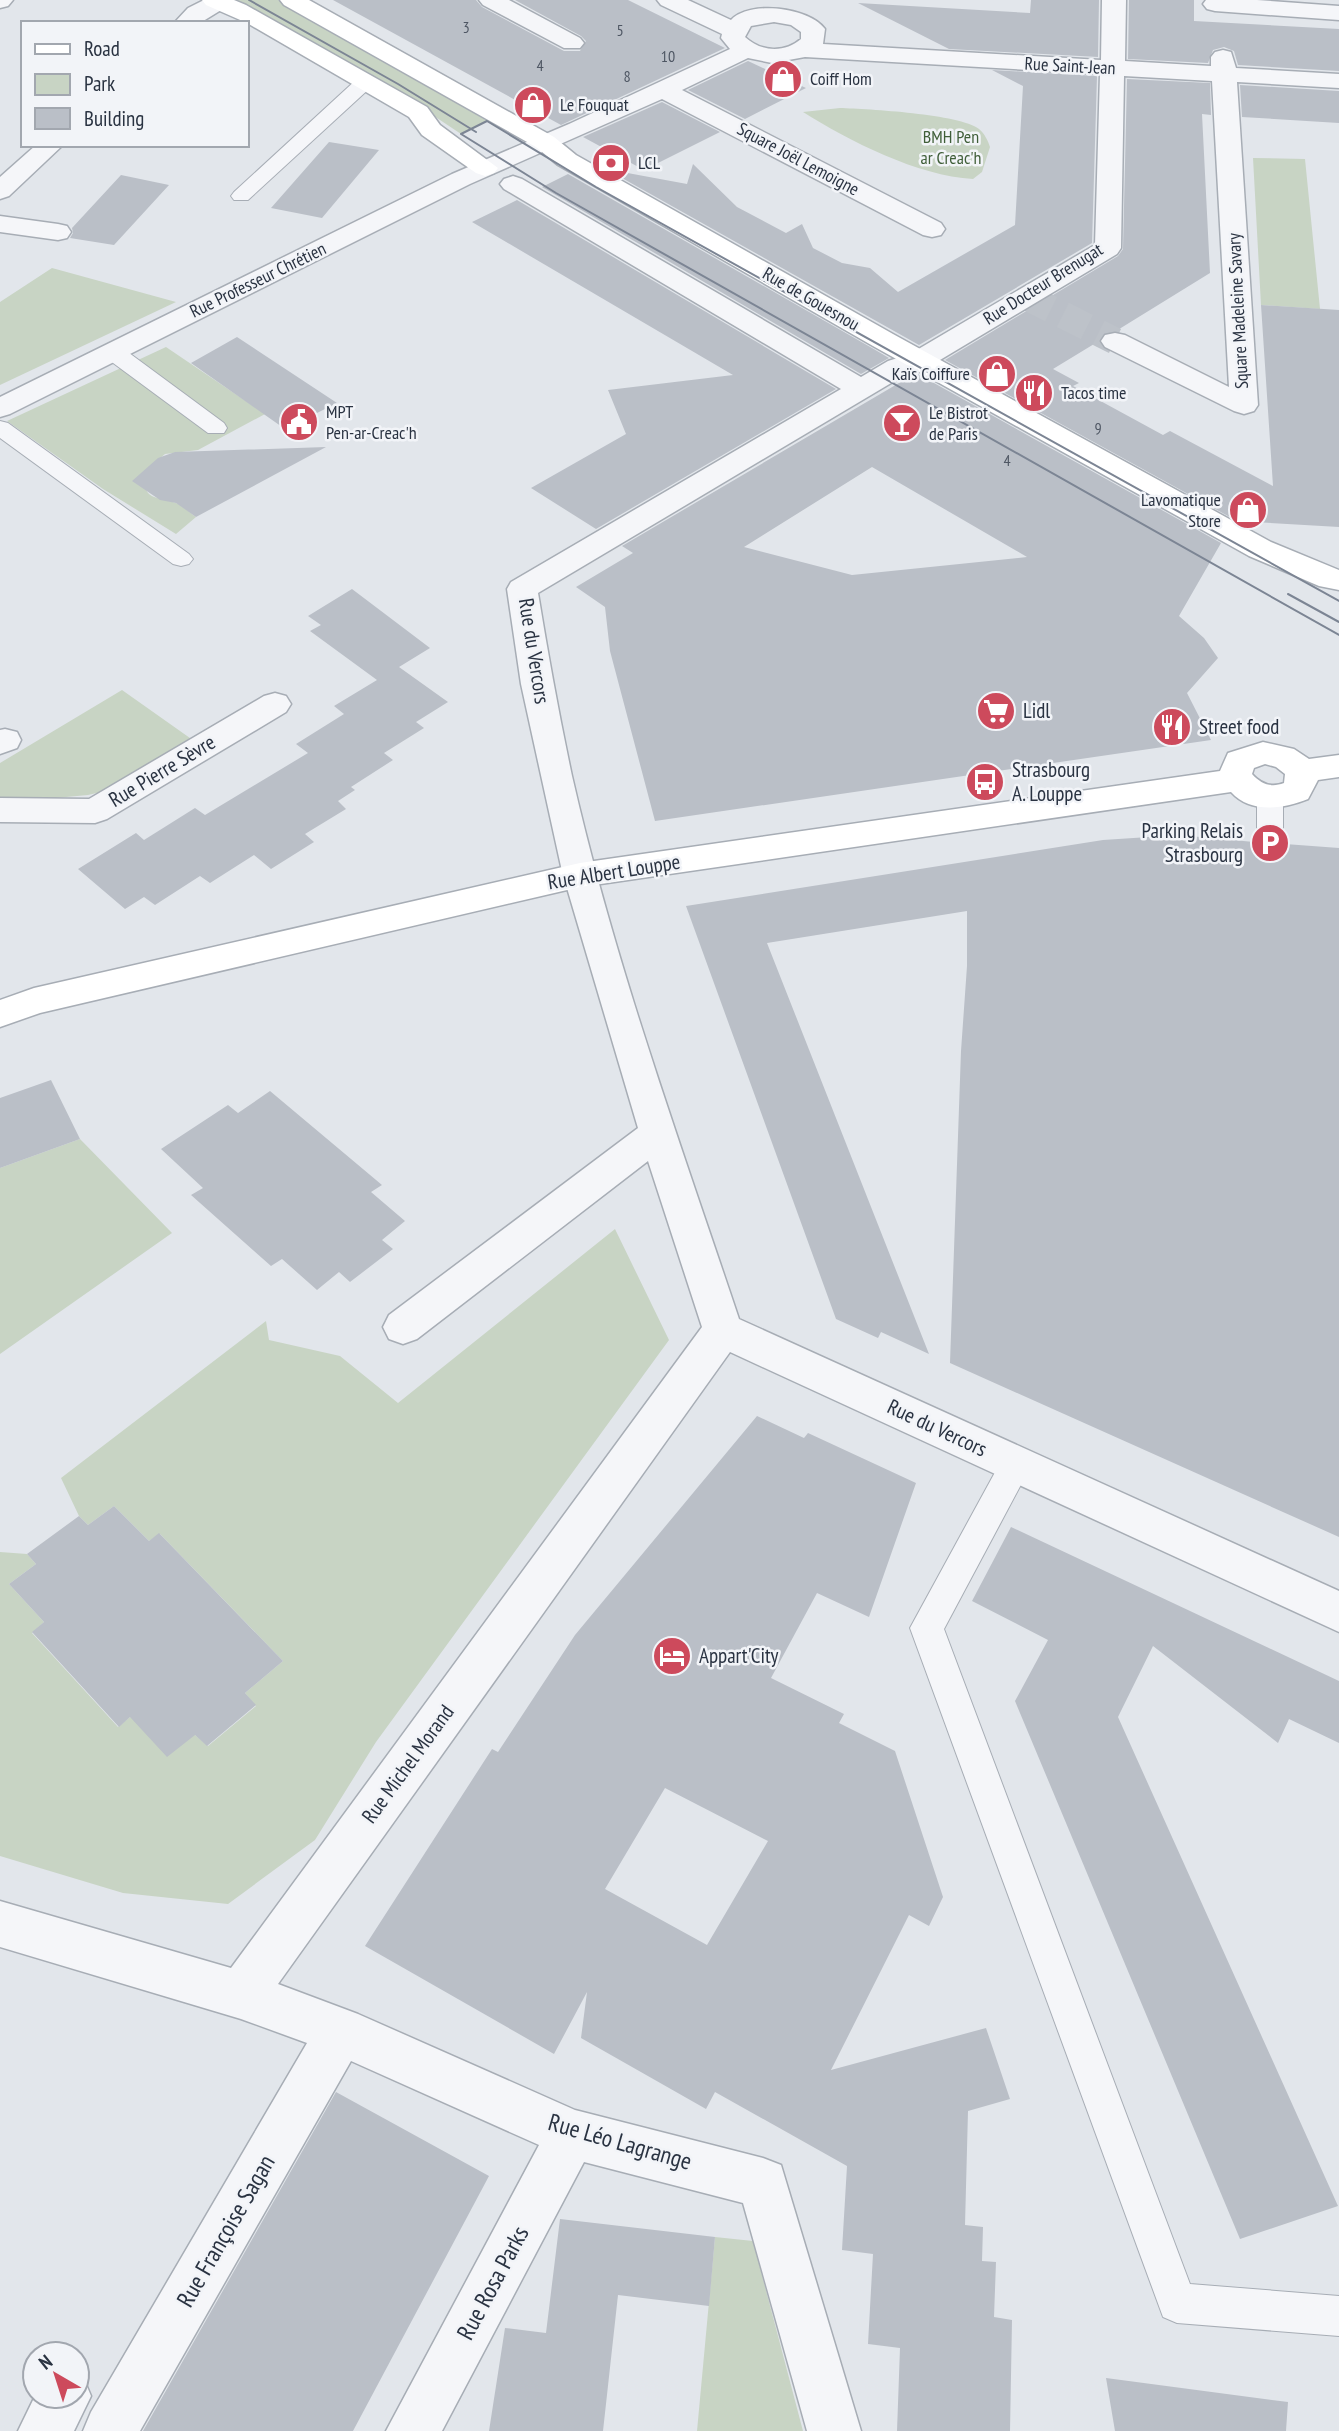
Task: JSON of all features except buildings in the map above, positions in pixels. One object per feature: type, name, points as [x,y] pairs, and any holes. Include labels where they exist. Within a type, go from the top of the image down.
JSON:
[{"type":"street","name":"Rue de Gouesnou","points":[[292,0],[545,142],[567,160],[909,364],[1260,548],[1330,579],[1339,580]]},
{"type":"street","points":[[491,0],[572,44]]},
{"type":"street","points":[[669,0],[757,23],[807,23],[808,43]]},
{"type":"street","points":[[716,0],[757,23]]},
{"type":"street","name":"Rue Docteur Brenugat","points":[[909,364],[1108,248],[1114,0]]},
{"type":"street","points":[[188,21],[216,1],[238,10],[418,112],[431,130],[485,168]]},
{"type":"street","points":[[1215,4],[1339,13]]},
{"type":"street","name":"Rue Professeur Chrétien","points":[[0,408],[485,168],[664,90],[757,23]]},
{"type":"street","name":"Rue Saint-Jean","points":[[757,23],[768,55],[808,43],[1223,66],[1339,64]]},
{"type":"street","name":"Rue Saint-Jean","points":[[1223,66],[1339,81]]},
{"type":"street","name":"Square Madeleine Savary","points":[[1115,341],[1244,405],[1223,66]]},
{"type":"street","name":"Square Joël Lemoigne","points":[[664,90],[932,229]]},
{"type":"street","points":[[0,191],[49,147]]},
{"type":"street","points":[[513,184],[862,388]]},
{"type":"street","points":[[0,224],[58,232]]},
{"type":"street","name":"Rue du Vercors","points":[[909,364],[862,388],[522,589],[532,660],[579,875],[723,1330],[1339,1612]]},
{"type":"street","name":"Rue Pierre Sèvre","points":[[0,810],[95,811],[275,705]]},
{"type":"street","points":[[1263,753],[1290,760],[1300,772],[1303,779],[1296,791],[1280,797],[1251,792],[1238,780],[1236,774],[1240,761],[1263,753]]},
{"type":"street","points":[[1300,772],[1339,766]]},
{"type":"street","name":"Rue Albert Louppe","points":[[0,1014],[34,1001],[579,875],[1238,780]]},
{"type":"street","points":[[403,1326],[659,1133]]},
{"type":"street","name":"Rue Michel Morand","points":[[241,1995],[723,1330]]},
{"type":"street","points":[[0,1924],[241,1995]]},
{"type":"street","name":"Rue Léo Lagrange","points":[[241,1995],[341,2031],[572,2134],[763,2183],[834,2431]]},
{"type":"street","name":"Rue Françoise Sagan","points":[[110,2431],[341,2031]]},
{"type":"street","name":"Rue Rosa Parks","points":[[413,2431],[572,2134]]},
{"type":"street","points":[[45,2431],[57,2410]]},
{"type":"lane","points":[[241,196],[363,83]]},
{"type":"lane","points":[[113,352],[216,428]]},
{"type":"lane","points":[[0,428],[181,559]]},
{"type":"lane","points":[[1270,797],[1270,843]]},
{"type":"lane","points":[[1016,1464],[928,1628],[1177,2303],[1339,2316]]},
{"type":"green space","points":[[233,0],[278,0],[407,71],[487,121],[461,134],[416,104]]},
{"type":"green space","name":"BMH Pen ar Creac'h","points":[[840,108],[913,113],[969,124],[981,131],[990,147],[982,172],[973,179],[907,164],[841,134],[803,112]]},
{"type":"green space","points":[[1253,158],[1305,159],[1320,309],[1261,305]]},
{"type":"green space","points":[[52,268],[176,302],[0,385],[0,302]]},
{"type":"green space","points":[[166,347],[265,414],[198,450],[165,454],[145,471],[145,488],[152,496],[179,504],[196,517],[176,534],[103,489],[7,421]]},
{"type":"green space","points":[[122,690],[197,743],[122,787],[88,795],[0,803],[0,763]]},
{"type":"green space","points":[[80,1139],[172,1233],[0,1354],[0,1168]]},
{"type":"green space","points":[[615,1229],[669,1340],[376,1742],[315,1840],[228,1904],[123,1893],[0,1856],[0,1552],[27,1554],[36,1564],[9,1584],[44,1622],[32,1633],[118,1727],[130,1717],[195,1735],[208,1746],[256,1706],[245,1693],[283,1661],[160,1534],[149,1541],[114,1506],[88,1525],[79,1516],[61,1478],[266,1321],[269,1340],[340,1356],[398,1403]]},
{"type":"green space","points":[[715,2237],[753,2241],[803,2431],[697,2431]]},
{"type":"tunnel","points":[[1027,297],[1115,341]]},
{"type":"tram line","points":[[249,0],[398,84],[471,129]]},
{"type":"tram line","points":[[471,129],[487,121],[596,187],[1339,601]]},
{"type":"tram line","points":[[471,129],[476,132]]},
{"type":"tram line","points":[[471,129],[461,134],[556,193],[1339,635]]},
{"type":"tram line","points":[[1288,594],[1339,622]]},
{"type":"place","name":"Coiff Hom","points":[[783,79]]},
{"type":"place","name":"Le Fouquat","points":[[533,105]]},
{"type":"place","name":"LCL","points":[[611,163]]},
{"type":"place","name":"Kaïs Coiffure","points":[[997,374]]},
{"type":"place","name":"Tacos time","points":[[1034,393]]},
{"type":"place","name":"MPT Pen-ar-Creac'h","points":[[299,422]]},
{"type":"place","name":"Le Bistrot de Paris","points":[[902,423]]},
{"type":"place","name":"Lavomatique Store","points":[[1248,510]]},
{"type":"place","name":"Lidl","points":[[996,711]]},
{"type":"place","name":"Street food","points":[[1172,727]]},
{"type":"place","name":"Strasbourg A. Louppe","points":[[985,782]]},
{"type":"place","name":"Parking Relais Strasbourg","points":[[1270,843]]},
{"type":"place","name":"Appart'City","points":[[672,1656]]}]
